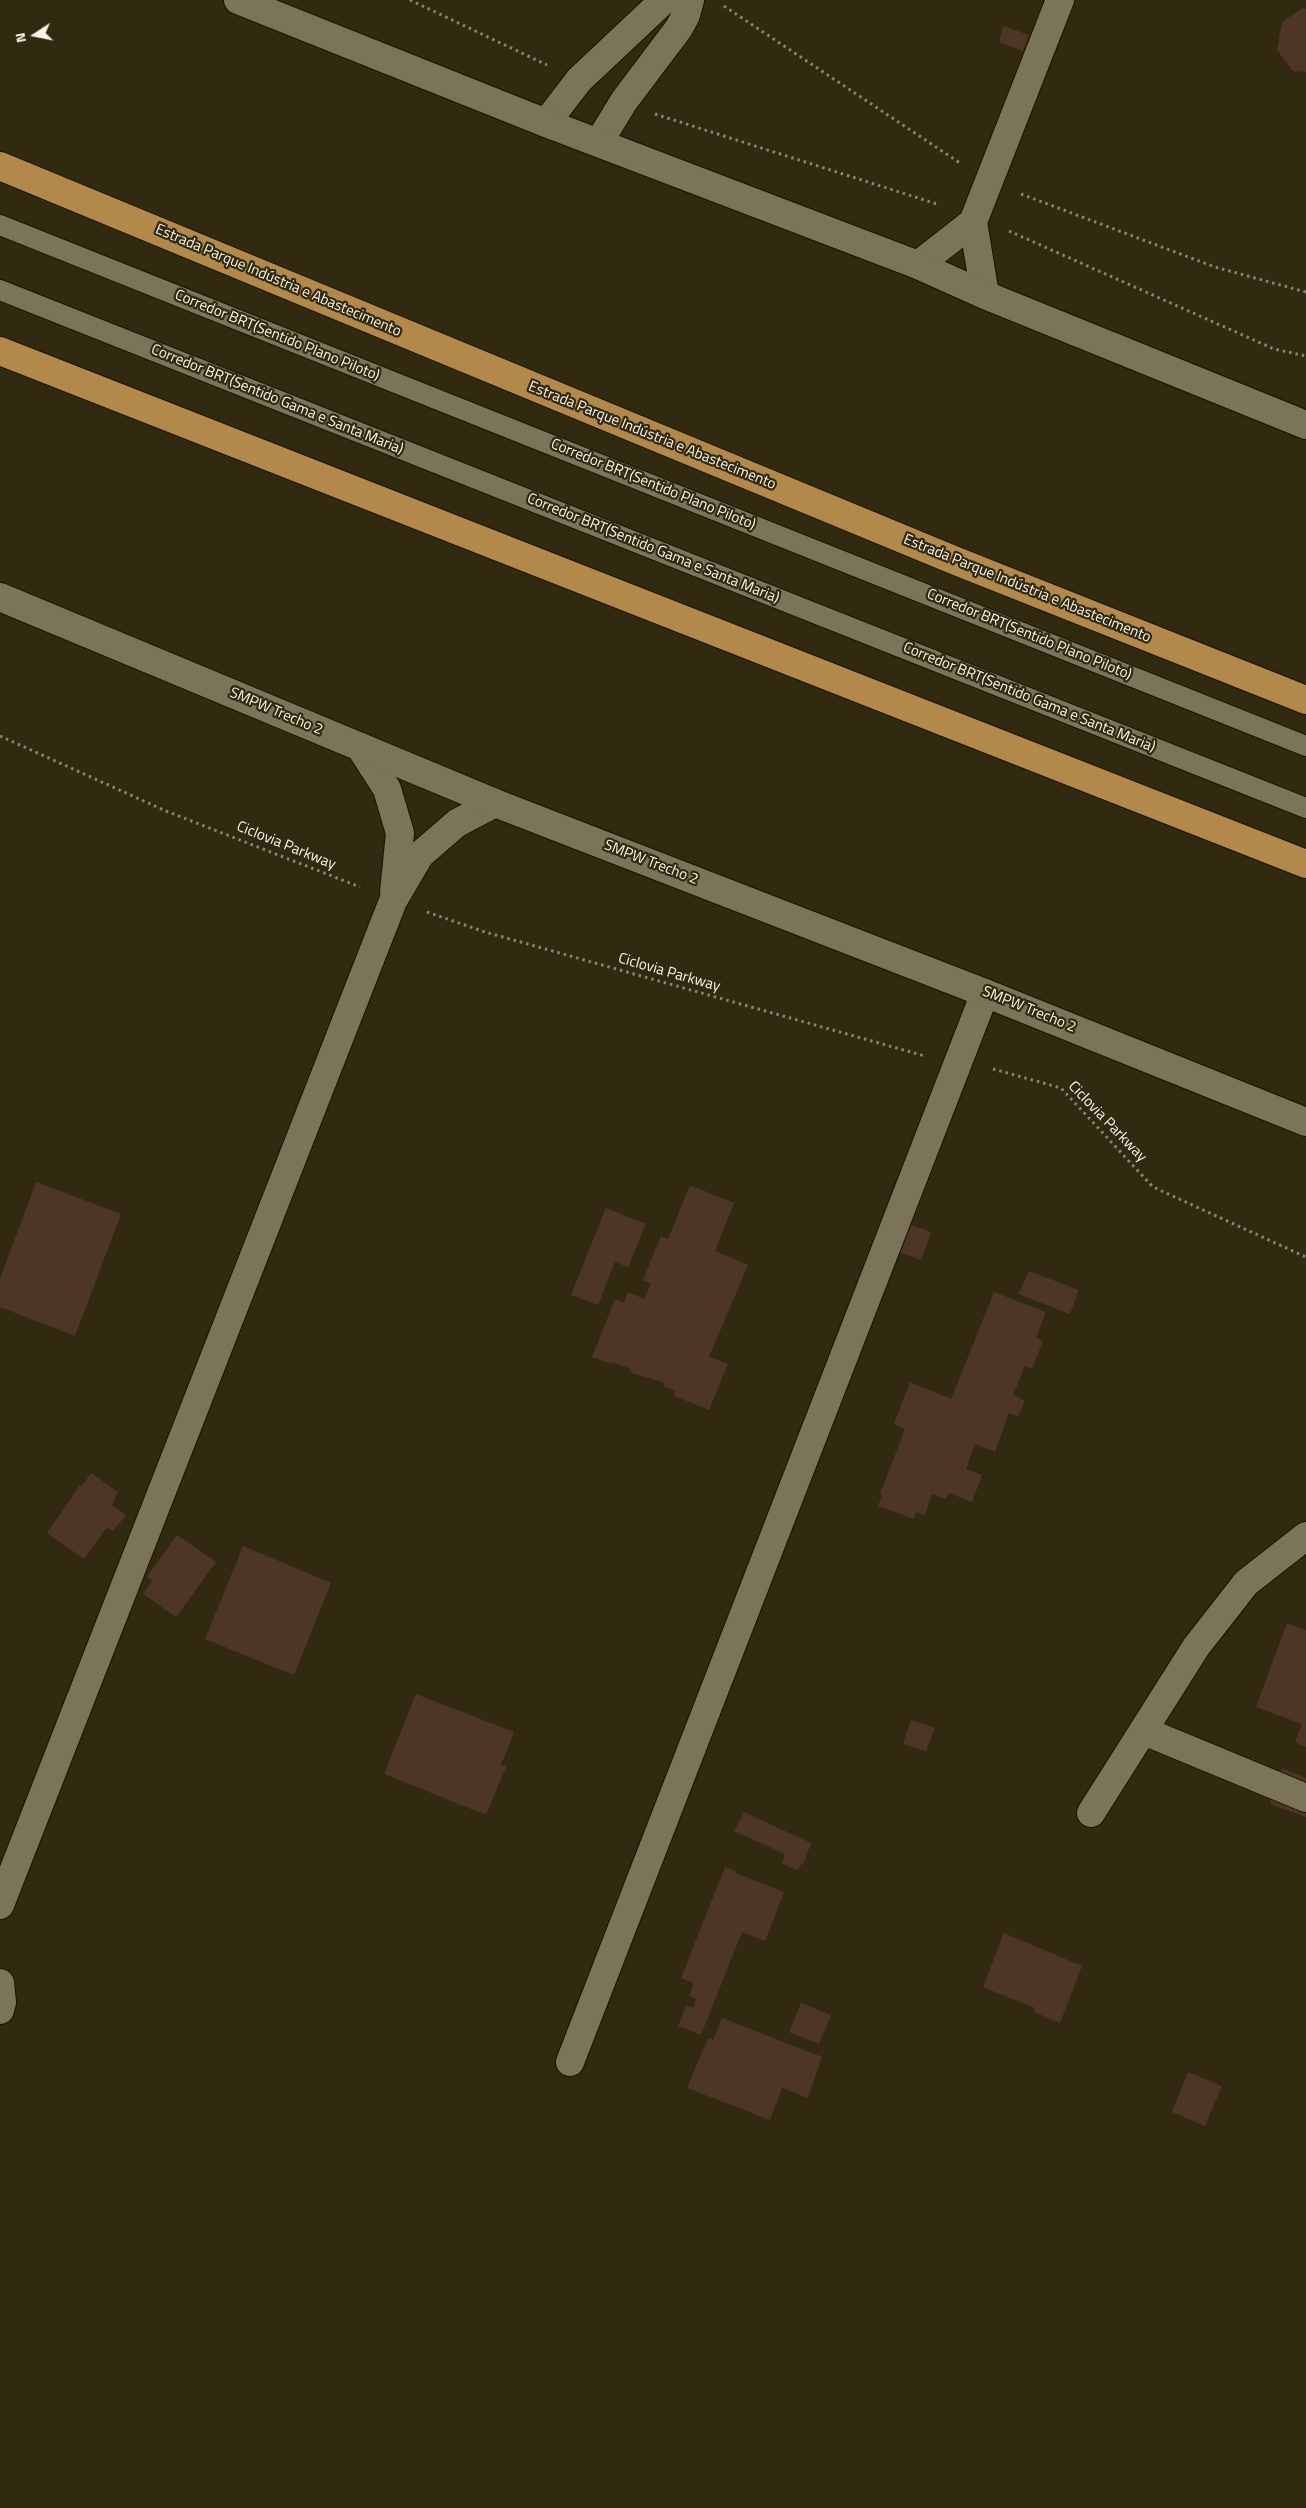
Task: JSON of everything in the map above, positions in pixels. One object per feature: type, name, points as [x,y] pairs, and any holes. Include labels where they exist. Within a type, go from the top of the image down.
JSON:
[{"type":"highway","name":"Estrada Parque Indústria e Abastecimento","points":[[0,166],[956,561],[1306,700]]},
{"type":"highway","points":[[0,351],[1306,864]]},
{"type":"street","points":[[238,0],[546,123],[918,265],[985,295],[1306,425]]},
{"type":"street","points":[[546,123],[579,80],[664,0]]},
{"type":"street","points":[[598,142],[624,101],[679,28],[686,15],[690,0]]},
{"type":"street","points":[[918,265],[974,219],[1060,0]]},
{"type":"street","points":[[974,219],[985,295]]},
{"type":"street","name":"SMPW Trecho 2","points":[[0,597],[495,803],[985,993],[1306,1122]]},
{"type":"street","points":[[360,747],[387,789],[400,833],[393,901]]},
{"type":"street","points":[[0,1904],[393,901],[420,854],[457,823],[495,803]]},
{"type":"street","points":[[570,2062],[985,993]]},
{"type":"street","points":[[1090,1813],[1196,1647],[1246,1583],[1306,1536]]},
{"type":"street","points":[[1144,1731],[1306,1798]]},
{"type":"street","points":[[0,1983],[2,2002],[0,2010]]},
{"type":"lane","name":"Corredor BRT(Sentido Plano Piloto)","points":[[0,225],[1306,746]]},
{"type":"lane","name":"Corredor BRT(Sentido Gama e Santa Maria)","points":[[0,290],[1306,808]]},
{"type":"path","points":[[410,0],[579,80]]},
{"type":"path","points":[[624,101],[646,111],[974,219],[1274,349],[1306,356]]},
{"type":"path","name":"Ciclovia Parkway","points":[[0,736],[166,811],[393,901],[495,935],[956,1064],[997,1070],[1061,1088],[1153,1187],[1306,1257]]},
{"type":"building","points":[[1303,8],[1306,9],[1306,72],[1293,71],[1277,50],[1282,22]]},
{"type":"building","points":[[1003,26],[1029,35],[1023,51],[999,42]]},
{"type":"building","points":[[36,1182],[121,1214],[75,1336],[0,1307],[0,1279]]},
{"type":"building","points":[[690,1185],[734,1203],[715,1251],[748,1265],[709,1357],[728,1364],[709,1410],[674,1396],[675,1391],[663,1386],[665,1383],[629,1372],[631,1369],[612,1362],[611,1364],[592,1357],[615,1299],[624,1303],[628,1292],[644,1299],[651,1284],[643,1280],[661,1236],[668,1239]]},
{"type":"building","points":[[606,1208],[646,1224],[628,1267],[615,1262],[598,1305],[571,1295]]},
{"type":"building","points":[[898,1220],[931,1232],[921,1260],[888,1248]]},
{"type":"building","points":[[1029,1271],[1079,1290],[1070,1314],[1018,1294]]},
{"type":"building","points":[[994,1292],[1046,1312],[1036,1338],[1043,1341],[1032,1369],[1025,1366],[1013,1395],[1025,1401],[1018,1416],[1009,1413],[995,1452],[975,1444],[966,1469],[982,1475],[972,1502],[949,1493],[946,1499],[932,1494],[925,1515],[916,1512],[914,1519],[878,1506],[882,1495],[880,1494],[905,1429],[894,1424],[910,1382],[951,1399]]},
{"type":"building","points":[[91,1473],[118,1492],[112,1505],[126,1515],[113,1531],[107,1527],[84,1559],[47,1533],[80,1485],[82,1486]]},
{"type":"building","points":[[177,1535],[216,1562],[176,1617],[143,1594],[152,1581],[147,1577]]},
{"type":"building","points":[[243,1546],[331,1583],[294,1675],[205,1639]]},
{"type":"building","points":[[1287,1623],[1306,1630],[1306,1747],[1295,1742],[1302,1724],[1256,1707]]},
{"type":"building","points":[[416,1694],[514,1732],[501,1765],[506,1767],[486,1815],[384,1774]]},
{"type":"building","points":[[911,1720],[935,1728],[926,1751],[903,1744]]},
{"type":"building","points":[[1282,1768],[1306,1778],[1306,1817],[1270,1804]]},
{"type":"building","points":[[744,1812],[811,1843],[803,1865],[801,1864],[798,1871],[782,1863],[785,1854],[734,1831]]},
{"type":"building","points":[[725,1867],[736,1871],[735,1873],[784,1892],[765,1941],[742,1932],[701,2035],[678,2026],[686,2006],[693,2008],[696,1999],[689,1996],[694,1983],[681,1978]]},
{"type":"building","points":[[1004,1933],[1082,1966],[1060,2023],[1034,2012],[1035,2008],[983,1987]]},
{"type":"building","points":[[801,2003],[831,2015],[819,2044],[789,2032]]},
{"type":"building","points":[[722,2018],[822,2057],[808,2098],[782,2088],[770,2120],[687,2088],[708,2038],[713,2040]]},
{"type":"building","points":[[1188,2072],[1222,2086],[1205,2126],[1172,2112]]}]
